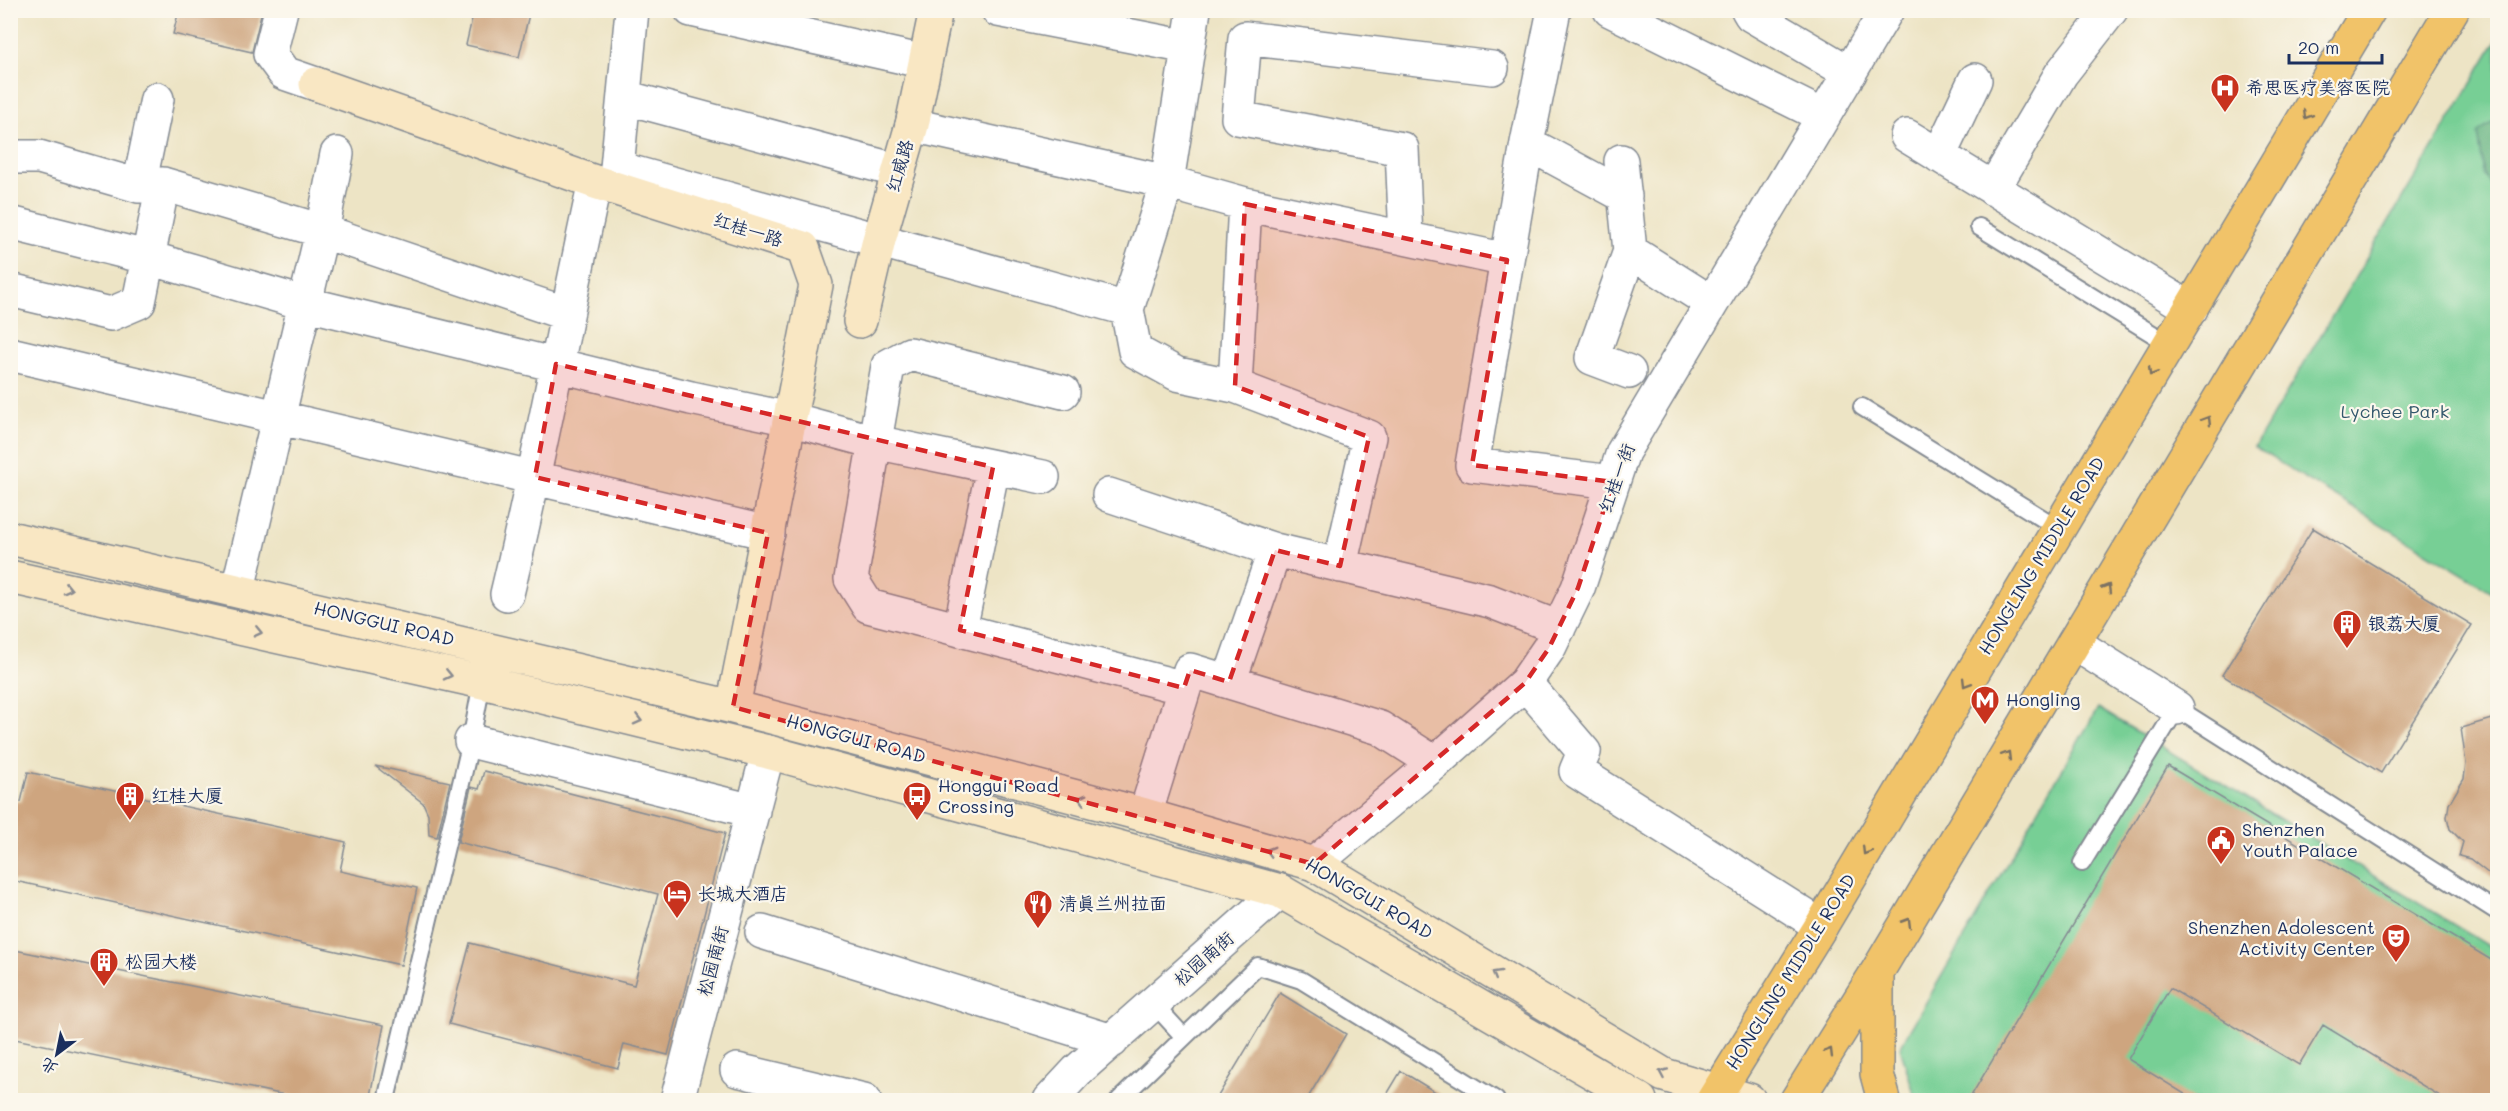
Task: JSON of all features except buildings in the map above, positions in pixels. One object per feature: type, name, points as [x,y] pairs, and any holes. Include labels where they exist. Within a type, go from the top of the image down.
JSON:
[{"type":"main road","name":"红威路","points":[[860,321],[879,240],[912,125],[936,10]]},
{"type":"main road","name":"HONGLING MIDDLE ROAD","points":[[1727,1097],[1821,926],[2369,10]]},
{"type":"main road","points":[[1797,1101],[1877,972],[2452,10]]},
{"type":"main road","name":"红桂一路","points":[[316,84],[595,182],[803,248],[816,285],[733,707]]},
{"type":"main road","name":"HONGGUI ROAD","points":[[10,538],[238,589],[733,707],[1145,815],[1314,864],[1664,1075],[1727,1097]]},
{"type":"main road","name":"HONGGUI ROAD","points":[[10,577],[482,682],[768,752],[1280,891],[1640,1101]]},
{"type":"main road","points":[[1877,972],[1877,1074],[1884,1101]]},
{"type":"street","points":[[281,10],[270,54],[284,73],[316,84]]},
{"type":"street","points":[[633,10],[617,168],[1127,309]]},
{"type":"street","points":[[691,10],[925,62]]},
{"type":"street","points":[[998,10],[1188,47]]},
{"type":"street","points":[[1194,10],[1167,182],[1127,309],[1136,351],[1177,374],[1235,386],[1369,437],[1340,566]]},
{"type":"street","points":[[1554,10],[1527,143],[1472,465],[1613,482]]},
{"type":"street","points":[[1610,10],[1823,116]]},
{"type":"street","points":[[1748,10],[1751,15],[1850,73]]},
{"type":"street","name":"红桂一街","points":[[1314,864],[1525,683],[1549,648],[1578,588],[1623,452],[1887,10]]},
{"type":"street","points":[[1994,189],[2061,74],[2111,10]]},
{"type":"street","points":[[1406,238],[1402,149],[1238,118],[1245,38],[1492,68]]},
{"type":"street","points":[[1940,156],[1975,80]]},
{"type":"street","points":[[624,97],[899,171]]},
{"type":"street","points":[[10,290],[111,314],[138,302],[146,257],[157,99]]},
{"type":"street","points":[[912,125],[1167,182],[1245,204],[1507,260]]},
{"type":"street","points":[[1907,136],[2191,309]]},
{"type":"street","points":[[1527,143],[1624,196]]},
{"type":"street","points":[[238,589],[303,303],[322,231],[337,154]]},
{"type":"street","points":[[10,157],[39,156],[322,231],[567,314]]},
{"type":"street","points":[[1621,161],[1630,250],[1592,358],[1629,372]]},
{"type":"street","points":[[507,594],[535,477],[556,364],[595,182]]},
{"type":"street","points":[[1235,386],[1245,204]]},
{"type":"street","points":[[10,223],[146,257],[303,303],[691,398],[1043,477]]},
{"type":"street","points":[[1630,250],[1712,303]]},
{"type":"street","points":[[10,354],[768,533]]},
{"type":"street","points":[[1063,392],[910,354],[888,366],[851,579],[867,606],[1184,688]]},
{"type":"street","points":[[960,630],[993,467]]},
{"type":"street","points":[[1109,495],[1275,550],[1491,602],[1559,628]]},
{"type":"street","points":[[1229,682],[1275,550]]},
{"type":"street","points":[[2074,643],[2177,708]]},
{"type":"street","points":[[1145,815],[1190,670],[1380,728],[1434,763]]},
{"type":"street","points":[[1525,683],[1584,752],[1576,771],[1821,926]]},
{"type":"street","points":[[471,741],[753,811]]},
{"type":"street","name":"松园南街","points":[[676,1101],[768,752]]},
{"type":"street","name":"松园南街","points":[[1050,1101],[1077,1071],[1280,891]]},
{"type":"street","points":[[762,932],[1112,1041]]},
{"type":"street","points":[[737,1070],[864,1101]]},
{"type":"lane","points":[[1979,227],[2169,344]]},
{"type":"lane","points":[[1862,407],[2058,528]]},
{"type":"lane","points":[[386,1101],[471,741],[482,682]]},
{"type":"lane","points":[[2082,863],[2177,708],[2498,912]]},
{"type":"lane","points":[[1119,1101],[1258,966],[1301,980],[1496,1101]]},
{"type":"lane","points":[[1153,1003],[1184,1037]]},
{"type":"highlighted area","points":[[1245,204],[1507,260],[1472,465],[1613,482],[1578,588],[1549,648],[1525,683],[1314,864],[733,707],[768,533],[535,477],[556,364],[993,467],[960,630],[1184,688],[1190,670],[1229,682],[1275,550],[1340,566],[1369,437],[1235,386]]},
{"type":"green space","name":"Lychee Park","points":[[2497,40],[2497,595],[2254,447]]},
{"type":"green space","points":[[2497,119],[2497,195],[2484,175],[2478,132]]},
{"type":"green space","name":"Shenzhen Youth Palace","points":[[2098,708],[2497,951],[2497,1100],[1916,1100],[1900,1047]]},
{"type":"place","name":"希思医疗美容医院","points":[[2225,114]]},
{"type":"place","name":"银荔大厦","points":[[2347,650]]},
{"type":"place","name":"Hongling","points":[[1985,726]]},
{"type":"place","name":"红桂大厦","points":[[130,822]]},
{"type":"place","name":"Honggui Road Crossing","points":[[917,822]]},
{"type":"place","name":"Shenzhen Youth Palace","points":[[2221,866]]},
{"type":"place","name":"长城大酒店","points":[[677,920]]},
{"type":"place","name":"清真兰州拉面","points":[[1038,930]]},
{"type":"place","name":"Shenzhen Adolescent Activity Center","points":[[2396,964]]},
{"type":"place","name":"松园大楼","points":[[104,988]]}]
